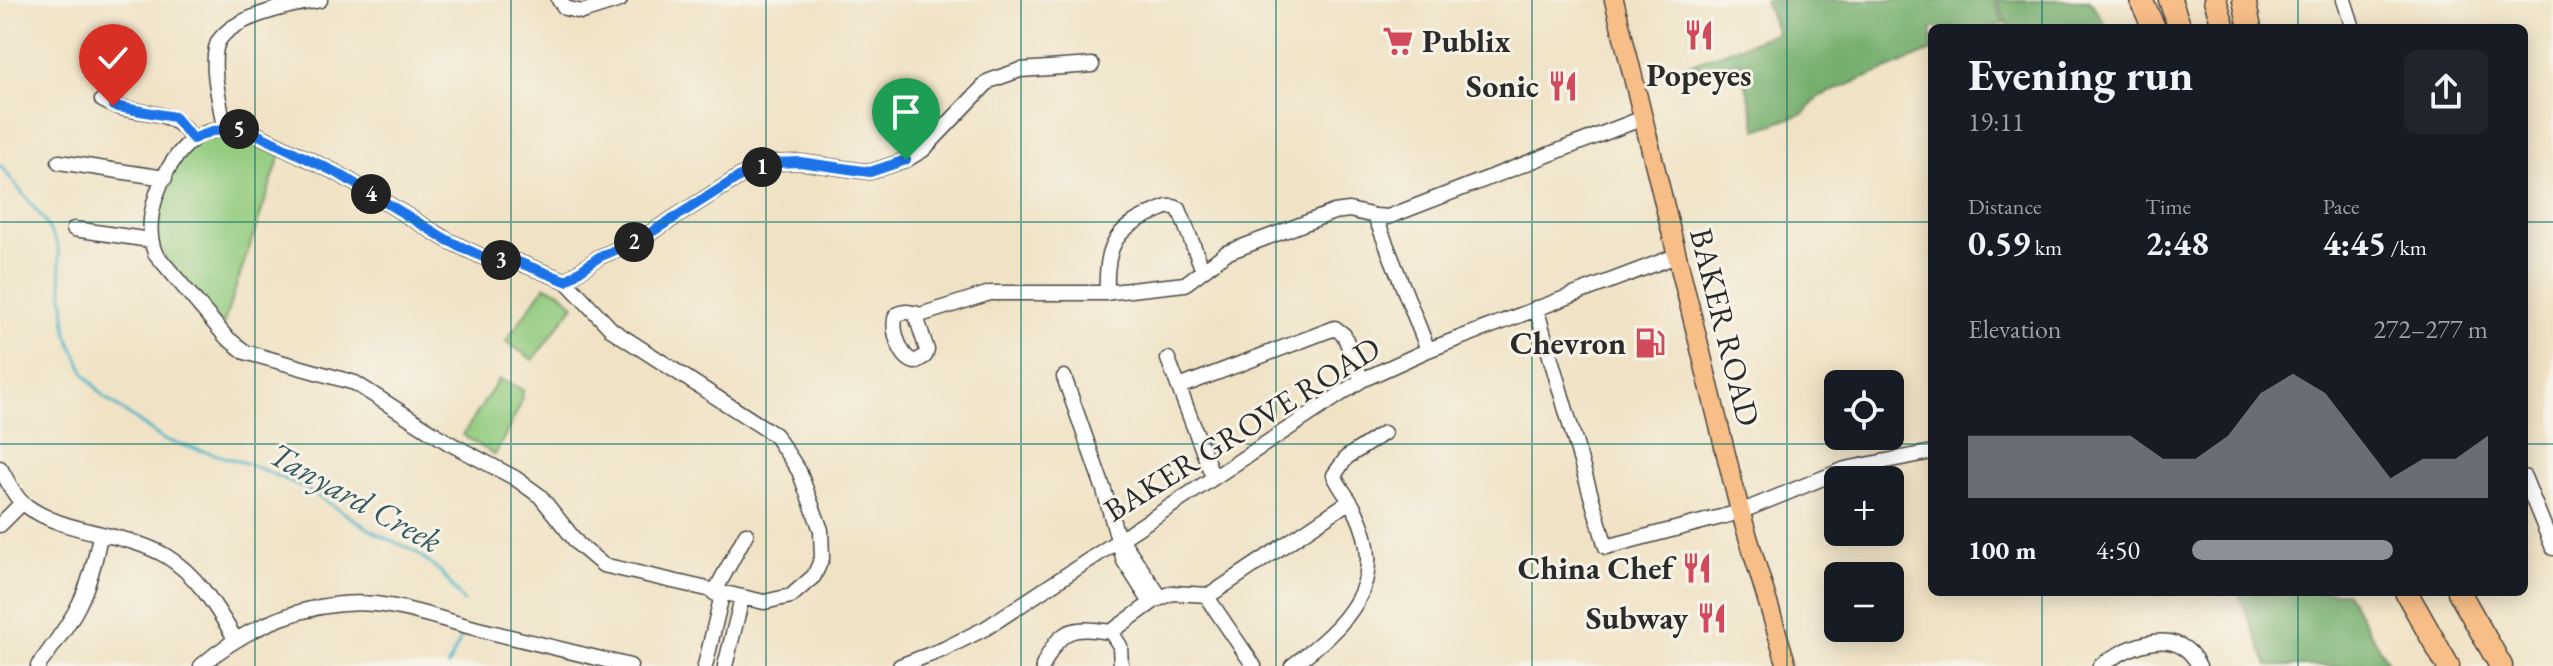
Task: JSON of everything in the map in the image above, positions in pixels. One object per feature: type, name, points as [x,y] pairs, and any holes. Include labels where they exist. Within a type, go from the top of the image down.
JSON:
[{"type":"highway","points":[[2141,0],[2152,24]]},
{"type":"highway","points":[[2170,0],[2179,24]]},
{"type":"highway","points":[[2215,0],[2223,24]]},
{"type":"highway","points":[[2244,0],[2249,24]]},
{"type":"highway","points":[[2408,596],[2448,666]]},
{"type":"highway","points":[[2461,596],[2501,666]]},
{"type":"main road","name":"BAKER ROAD","points":[[1614,0],[1740,512],[1787,666]]},
{"type":"street","points":[[224,129],[216,72],[217,44],[227,32],[248,19],[292,4],[320,0]]},
{"type":"street","points":[[562,4],[582,12],[620,0]]},
{"type":"street","points":[[2344,0],[2352,24]]},
{"type":"street","points":[[566,281],[599,257],[639,240],[742,175],[774,163],[800,162],[870,172],[906,160],[923,150],[989,81],[1020,70],[1092,65]]},
{"type":"street","points":[[102,100],[113,106],[174,117],[193,139]]},
{"type":"street","points":[[915,313],[920,315],[990,293],[1107,293],[1185,284],[1202,268],[1226,253],[1334,212],[1349,210],[1388,217],[1643,118]]},
{"type":"street","points":[[224,129],[246,129],[284,145],[447,240],[485,258],[518,262],[566,281],[612,330],[760,423],[787,449],[812,501],[822,537],[822,558],[812,580],[791,596],[770,602],[718,594],[603,565],[578,544],[540,496],[515,478],[449,443],[355,383],[245,352],[226,337],[176,280],[150,240],[149,212],[165,178],[193,139],[224,129]]},
{"type":"street","points":[[59,162],[165,178]]},
{"type":"street","points":[[1107,293],[1108,256],[1122,230],[1135,219],[1169,206],[1179,209],[1202,268]]},
{"type":"street","points":[[1375,216],[1428,350]]},
{"type":"street","points":[[74,229],[150,240]]},
{"type":"street","name":"BAKER GROVE ROAD","points":[[900,666],[971,637],[1362,380],[1428,350],[1676,256]]},
{"type":"street","points":[[1536,308],[1606,547],[1740,512],[1845,469],[1928,454]]},
{"type":"street","points":[[1179,387],[1335,328],[1344,335],[1362,380]]},
{"type":"street","points":[[1168,359],[1213,477]]},
{"type":"street","points":[[1064,377],[1120,539],[1156,600]]},
{"type":"street","points":[[1292,666],[1342,624],[1364,588],[1366,544],[1350,501],[1334,475],[1336,469],[1384,433]]},
{"type":"street","points":[[0,468],[22,503],[68,527],[154,550],[188,571],[236,640]]},
{"type":"street","points":[[2528,487],[2553,548]]},
{"type":"street","points":[[1207,597],[1350,501]]},
{"type":"street","points":[[0,525],[22,503]]},
{"type":"street","points":[[705,666],[718,594],[746,534]]},
{"type":"street","points":[[38,666],[79,609],[91,581],[100,535]]},
{"type":"street","points":[[1043,666],[1059,638],[1068,631],[1076,628],[1111,632],[1156,600],[1184,591],[1207,597],[1254,666]]},
{"type":"street","points":[[725,666],[742,598]]},
{"type":"street","points":[[201,666],[236,640],[299,613],[336,606],[372,604],[425,614],[630,666]]},
{"type":"street","points":[[1111,632],[1120,646],[1121,666]]},
{"type":"street","points":[[2100,666],[2113,657],[2162,639],[2176,640],[2189,648],[2199,666]]},
{"type":"green space","points":[[1765,0],[1994,0],[2004,23],[1928,24],[1928,53],[1818,97],[1805,113],[1757,130],[1740,61],[1679,77],[1676,69],[1777,33]]},
{"type":"green space","points":[[1997,0],[2090,0],[2105,24],[2007,24]]},
{"type":"green space","points":[[224,129],[284,145],[221,331],[150,240],[165,178],[193,139]]},
{"type":"green space","points":[[545,286],[561,292],[574,305],[533,360],[506,341]]},
{"type":"green space","points":[[499,379],[523,390],[520,406],[495,455],[463,435]]},
{"type":"green space","points":[[2240,596],[2348,596],[2390,666],[2268,666]]},
{"type":"waterway","name":"Tanyard Creek","points":[[0,165],[44,220],[58,246],[67,334],[85,374],[104,397],[164,440],[249,464],[303,487],[379,535],[413,550],[441,572],[464,602]]},
{"type":"waterway","name":"Tanyard Creek","points":[[448,666],[462,636]]},
{"type":"place","name":"Popeyes","points":[[1699,35]]},
{"type":"place","name":"Publix","points":[[1398,41]]},
{"type":"place","name":"Sonic","points":[[1563,86]]},
{"type":"place","name":"Chevron","points":[[1650,343]]},
{"type":"place","name":"China Chef","points":[[1697,568]]},
{"type":"place","name":"Subway","points":[[1712,618]]},
{"type":"route","points":[[113,106],[174,117],[193,139],[212,131],[246,129],[339,174],[447,240],[485,258],[518,262],[566,281],[599,257],[639,240],[742,175],[774,163],[800,162],[870,172],[906,160]]}]
